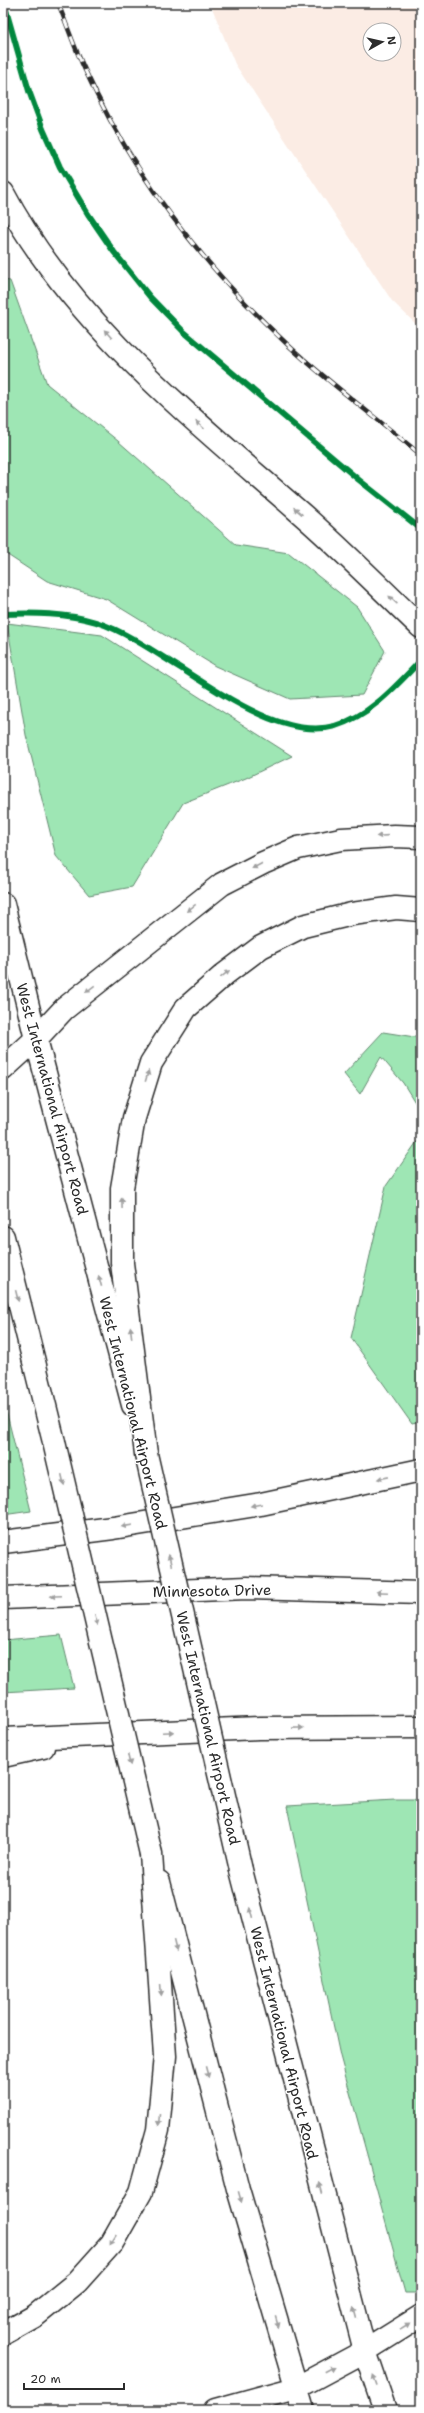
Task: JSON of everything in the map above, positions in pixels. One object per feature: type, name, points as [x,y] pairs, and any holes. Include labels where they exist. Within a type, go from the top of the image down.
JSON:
[{"type":"main road","points":[[3,193],[41,255],[85,310],[135,365],[304,517],[421,627]]},
{"type":"main road","points":[[3,1069],[36,1039],[64,1009],[222,884],[263,863],[298,848],[341,839],[394,836],[421,837]]},
{"type":"main road","name":"West International Airport Road","points":[[3,904],[36,1039],[146,1454],[241,1870],[365,2351],[385,2410]]},
{"type":"main road","points":[[146,1454],[122,1263],[122,1188],[134,1118],[151,1063],[186,1008],[225,974],[261,947],[303,926],[352,914],[396,908],[421,910]]},
{"type":"main road","points":[[3,1237],[54,1442],[152,1854],[236,2181],[303,2410]]},
{"type":"main road","points":[[3,1542],[113,1528],[261,1504],[421,1470]]},
{"type":"main road","name":"Minnesota Drive","points":[[3,1598],[247,1588],[421,1593]]},
{"type":"main road","points":[[3,1738],[259,1728],[421,1727]]},
{"type":"main road","points":[[3,1756],[100,1734]]},
{"type":"main road","points":[[3,2334],[35,2316],[77,2282],[112,2243],[141,2192],[158,2130],[165,2056],[152,1854]]},
{"type":"main road","points":[[215,2410],[296,2388],[365,2351],[421,2316]]},
{"type":"shaded area","points":[[210,3],[421,3],[421,329],[392,301],[235,64]]},
{"type":"green space","points":[[3,280],[10,281],[47,384],[118,441],[236,545],[289,553],[357,607],[385,651],[362,695],[290,699],[215,666],[106,599],[47,581],[3,552]]},
{"type":"green space","points":[[7,623],[102,635],[292,756],[246,778],[183,803],[132,887],[89,895],[56,856],[26,735]]},
{"type":"green space","points":[[383,1032],[421,1038],[421,1112],[403,1083],[381,1057],[360,1094],[344,1074]]},
{"type":"green space","points":[[421,1136],[421,1422],[412,1424],[351,1338],[386,1186]]},
{"type":"green space","points":[[3,1398],[31,1511],[3,1515]]},
{"type":"green space","points":[[61,1635],[74,1688],[3,1692],[3,1640]]},
{"type":"green space","points":[[421,1800],[420,2293],[405,2293],[340,2056],[287,1806]]},
{"type":"railway","points":[[58,3],[74,45],[104,109],[148,183],[173,218],[228,284],[288,345],[421,455]]},
{"type":"cycle path","points":[[4,3],[29,91],[43,129],[60,167],[88,214],[114,252],[150,297],[183,331],[359,480],[421,529]]},
{"type":"cycle path","points":[[3,614],[62,615],[96,622],[123,633],[246,707],[277,721],[307,728],[335,726],[360,715],[382,699],[421,660]]}]
